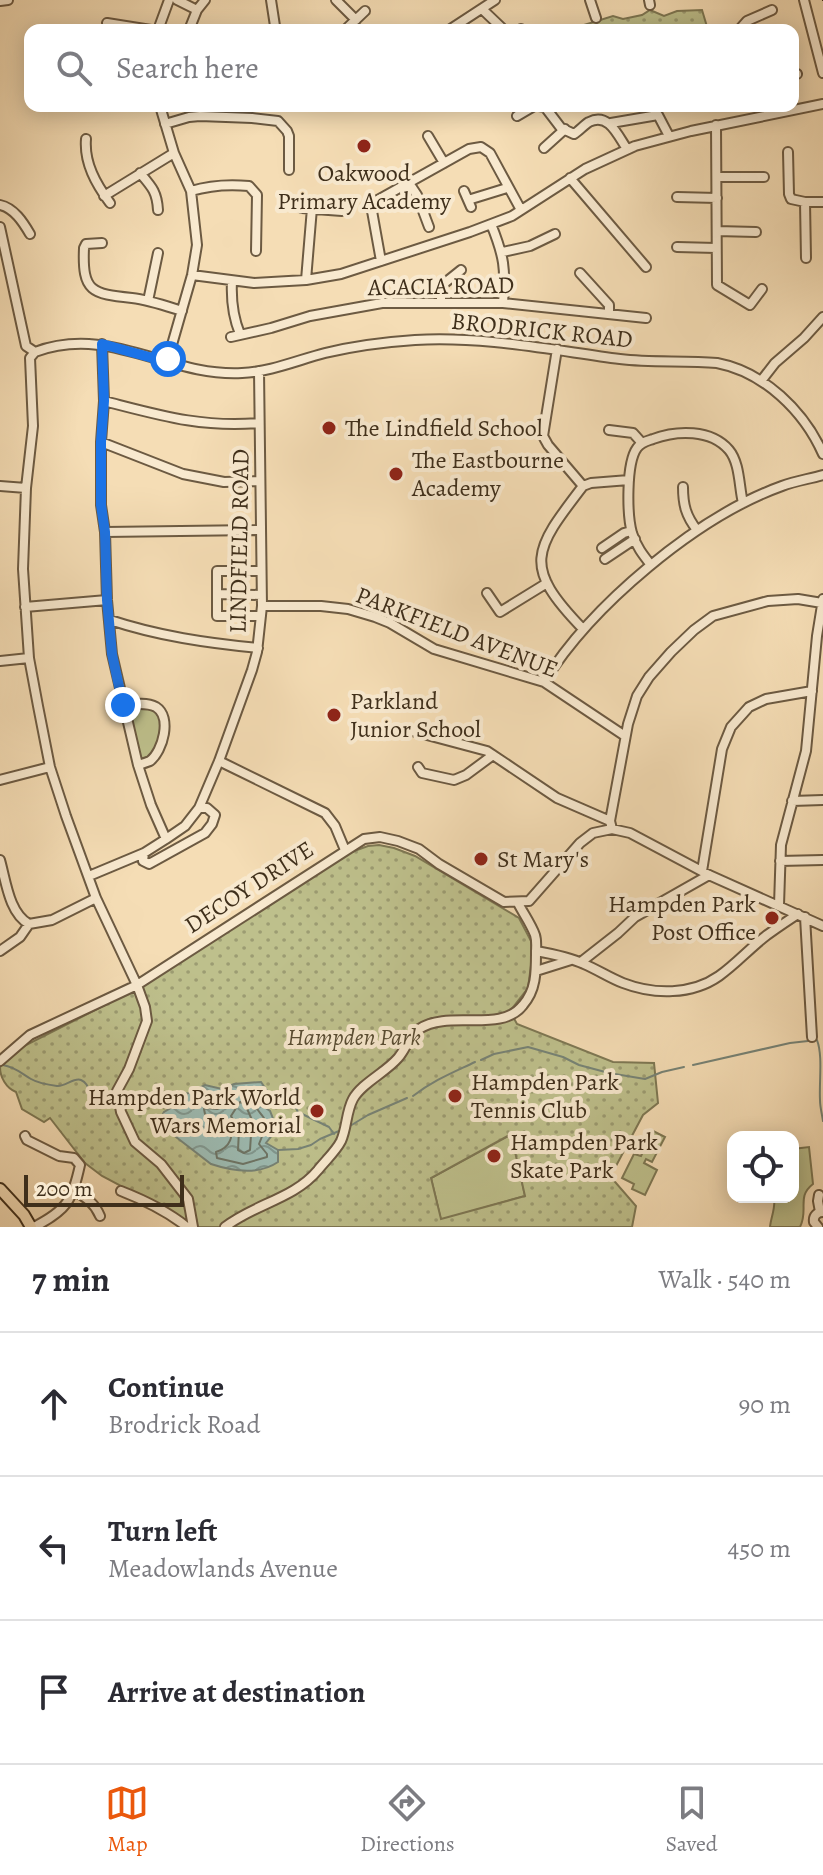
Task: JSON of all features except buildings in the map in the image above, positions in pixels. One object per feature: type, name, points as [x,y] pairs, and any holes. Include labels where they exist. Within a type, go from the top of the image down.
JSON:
[{"type":"main road","points":[[0,1189],[32,1227]]},
{"type":"street","points":[[0,1],[8,0]]},
{"type":"street","points":[[160,24],[169,0]]},
{"type":"street","points":[[177,0],[197,10]]},
{"type":"street","points":[[191,24],[205,0]]},
{"type":"street","points":[[271,0],[275,24]]},
{"type":"street","points":[[336,0],[356,20]]},
{"type":"street","points":[[458,24],[495,0]]},
{"type":"street","points":[[590,0],[596,18]]},
{"type":"street","points":[[804,0],[823,73]]},
{"type":"street","points":[[482,9],[498,24]]},
{"type":"street","points":[[744,24],[772,10]]},
{"type":"street","points":[[352,24],[365,11]]},
{"type":"street","points":[[107,23],[113,24]]},
{"type":"street","points":[[799,109],[823,104]]},
{"type":"street","points":[[162,112],[174,153],[191,191],[197,245],[192,275],[167,362]]},
{"type":"street","points":[[517,116],[527,112]]},
{"type":"street","points":[[546,112],[561,128],[574,134],[600,119],[611,123],[658,115],[669,136]]},
{"type":"street","points":[[756,112],[757,117]]},
{"type":"street","points":[[192,275],[254,283],[341,274],[491,224],[521,210],[602,160],[627,149],[669,136],[782,112]]},
{"type":"street","points":[[165,124],[200,116],[278,121],[289,136],[289,170]]},
{"type":"street","points":[[611,123],[627,149]]},
{"type":"street","points":[[716,125],[717,285],[750,305],[762,289]]},
{"type":"street","points":[[544,148],[565,129]]},
{"type":"street","points":[[428,136],[444,163]]},
{"type":"street","points":[[88,144],[94,181],[107,199],[140,173],[174,153]]},
{"type":"street","points":[[381,261],[372,211],[376,201],[469,149],[481,147],[490,153],[521,210]]},
{"type":"street","points":[[788,152],[791,199],[823,202]]},
{"type":"street","points":[[140,173],[157,197],[158,210]]},
{"type":"street","points":[[717,177],[764,177]]},
{"type":"street","points":[[570,178],[646,267]]},
{"type":"street","points":[[409,183],[429,227]]},
{"type":"street","points":[[191,191],[221,184],[249,186],[257,195],[256,251]]},
{"type":"street","points":[[464,191],[469,204],[507,188]]},
{"type":"street","points":[[677,197],[717,198]]},
{"type":"street","points":[[805,202],[806,258]]},
{"type":"street","points":[[0,205],[14,213],[30,234]]},
{"type":"street","points":[[306,280],[307,208],[342,211]]},
{"type":"street","points":[[491,224],[503,252],[503,303]]},
{"type":"street","points":[[0,227],[26,346],[35,352],[30,358],[33,426],[26,488],[23,569],[29,658],[50,767],[96,898],[145,1007],[147,1021],[117,1091],[121,1112],[135,1142],[161,1164],[188,1199],[193,1227]]},
{"type":"street","points":[[717,231],[756,232]]},
{"type":"street","points":[[503,252],[530,246],[555,234]]},
{"type":"street","points":[[102,243],[83,242],[84,277],[96,292],[148,301],[182,311]]},
{"type":"street","points":[[677,247],[716,248]]},
{"type":"street","points":[[148,301],[155,258]]},
{"type":"street","points":[[441,302],[441,286],[461,270]]},
{"type":"street","points":[[580,273],[609,305],[609,314]]},
{"type":"street","name":"ACACIA ROAD","points":[[232,281],[236,336],[310,316],[382,303],[503,303],[646,318]]},
{"type":"street","points":[[761,381],[775,363],[823,317]]},
{"type":"street","name":"BRODRICK ROAD","points":[[35,352],[81,342],[102,344],[195,370],[218,373],[259,371],[372,344],[479,340],[623,359],[717,363],[742,370],[784,399],[808,426],[823,454]]},
{"type":"street","points":[[102,344],[101,505],[112,654],[138,765],[166,839]]},
{"type":"street","points":[[557,349],[543,436],[583,486]]},
{"type":"street","name":"LINDFIELD ROAD","points":[[89,876],[144,853],[185,826],[199,808],[252,670],[258,648],[262,606],[259,371]]},
{"type":"street","points":[[104,401],[193,422],[259,423]]},
{"type":"street","points":[[609,430],[633,433],[642,443]]},
{"type":"street","points":[[651,565],[637,547],[633,535],[629,480],[636,449],[642,443],[678,432],[716,439],[730,451],[736,464],[743,503]]},
{"type":"street","points":[[101,442],[183,474],[224,482],[260,481]]},
{"type":"street","points":[[544,682],[583,629],[651,565],[697,530],[743,503],[782,486],[823,475]]},
{"type":"street","points":[[583,629],[559,603],[547,583],[541,569],[542,547],[583,486],[629,480]]},
{"type":"street","points":[[0,486],[26,488]]},
{"type":"street","points":[[683,487],[684,507],[697,530]]},
{"type":"street","points":[[105,532],[261,530]]},
{"type":"street","points":[[602,548],[624,533],[633,535]]},
{"type":"street","points":[[605,559],[633,535]]},
{"type":"street","points":[[261,571],[217,571],[217,616],[261,616]]},
{"type":"street","points":[[487,593],[500,612],[547,583]]},
{"type":"street","points":[[217,594],[261,595]]},
{"type":"street","points":[[25,607],[107,600]]},
{"type":"street","points":[[611,825],[625,736],[637,696],[649,677],[694,630],[713,616],[768,601],[822,601],[806,751],[781,845],[779,905]]},
{"type":"street","name":"PARKFIELD AVENUE","points":[[262,606],[348,609],[390,623],[435,650],[544,682],[625,736]]},
{"type":"street","points":[[110,620],[174,638],[258,648]]},
{"type":"street","points":[[0,661],[29,658]]},
{"type":"street","points":[[706,873],[722,749],[731,727],[749,707],[766,699],[812,691]]},
{"type":"street","points":[[123,705],[143,704],[157,708],[164,718],[165,729],[159,747],[150,761],[138,765]]},
{"type":"street","points":[[412,731],[487,751],[557,798],[706,873],[823,926]]},
{"type":"street","points":[[418,767],[422,773],[454,780],[493,755]]},
{"type":"street","points":[[219,761],[325,813],[335,826],[345,850]]},
{"type":"street","points":[[0,767],[2,780],[50,767]]},
{"type":"street","points":[[792,801],[823,800]]},
{"type":"street","points":[[144,853],[143,861],[149,864],[205,833],[215,815],[207,808],[199,808]]},
{"type":"street","points":[[225,1227],[238,1217],[301,1187],[317,1171],[341,1140],[353,1099],[399,1057],[415,1031],[443,1020],[492,1020],[514,1014],[522,1007],[536,981],[536,937],[518,903],[529,901],[580,843],[611,825]]},
{"type":"street","name":"DECOY DRIVE","points":[[0,1061],[30,1035],[137,985],[364,839],[380,837],[419,849],[504,902],[518,903]]},
{"type":"street","points":[[0,860],[14,909],[20,919],[29,924],[52,920],[96,898]]},
{"type":"street","points":[[780,861],[823,860]]},
{"type":"street","points":[[536,971],[577,961],[618,933],[635,917],[706,873]]},
{"type":"street","points":[[536,951],[577,961],[626,984],[670,992],[717,978],[767,936],[801,916]]},
{"type":"street","points":[[801,916],[812,1037]]},
{"type":"street","points":[[0,951],[20,937],[29,924]]},
{"type":"street","points":[[25,1136],[53,1154],[74,1158],[80,1165],[71,1199],[56,1214],[32,1227]]},
{"type":"street","points":[[73,1191],[85,1196],[100,1216]]},
{"type":"street","points":[[121,1191],[140,1198],[187,1227]]},
{"type":"street","points":[[818,1227],[814,1219],[816,1214],[822,1212],[819,1195]]},
{"type":"green space","points":[[650,10],[664,16],[677,11],[702,10],[706,24],[587,24],[613,16],[623,19]]},
{"type":"green space","points":[[123,705],[157,708],[165,729],[150,761],[138,765]]},
{"type":"green space","name":"Hampden Park","points":[[368,846],[394,848],[415,856],[519,918],[531,941],[532,958],[528,988],[510,1011],[517,1024],[613,1062],[654,1063],[658,1103],[643,1115],[609,1175],[636,1206],[632,1227],[198,1227],[102,1176],[85,1163],[50,1118],[44,1122],[22,1109],[16,1092],[4,1082],[0,1067],[24,1046],[139,988],[346,854]],"holes":[[[511,1134],[525,1196],[441,1219],[431,1178]]]},
{"type":"green space","points":[[653,1131],[665,1137],[652,1162],[646,1159],[644,1163],[657,1170],[645,1195],[632,1189],[634,1184],[622,1178],[634,1154],[641,1156]]},
{"type":"green space","name":"Hampden Park Skate Park","points":[[512,1134],[525,1196],[441,1220],[431,1178]]},
{"type":"green space","points":[[809,1147],[813,1184],[805,1194],[800,1227],[770,1227],[774,1203],[799,1203],[799,1148]]},
{"type":"water","points":[[261,1082],[270,1095],[263,1106],[270,1111],[274,1121],[269,1126],[273,1134],[266,1143],[278,1150],[278,1162],[271,1166],[245,1170],[211,1164],[163,1127],[160,1119],[164,1112],[174,1106],[177,1095],[205,1085],[222,1089],[234,1084]]},
{"type":"waterway","points":[[693,1065],[817,1040],[823,1121]]},
{"type":"waterway","points":[[481,1060],[528,1047],[579,1065],[645,1079],[684,1067]]},
{"type":"waterway","points":[[413,1096],[475,1062]]},
{"type":"waterway","points":[[3,1065],[47,1084],[60,1086],[81,1080],[93,1099],[115,1104]]},
{"type":"waterway","points":[[270,1095],[279,1092],[290,1098],[298,1112],[329,1127],[334,1134]]},
{"type":"waterway","points":[[124,1102],[137,1097],[177,1095]]},
{"type":"waterway","points":[[350,1126],[407,1098]]},
{"type":"waterway","points":[[278,1150],[311,1145],[339,1131]]},
{"type":"place","name":"Oakwood Primary Academy","points":[[364,146]]},
{"type":"place","name":"The Lindfield School","points":[[329,428]]},
{"type":"place","name":"The Eastbourne Academy","points":[[396,474]]},
{"type":"place","name":"Parkland Junior School","points":[[334,715]]},
{"type":"place","name":"St Mary's","points":[[481,859]]},
{"type":"place","name":"Hampden Park Post Office","points":[[772,918]]},
{"type":"place","name":"Hampden Park Tennis Club","points":[[455,1096]]},
{"type":"place","name":"Hampden Park World Wars Memorial","points":[[317,1111]]},
{"type":"place","name":"Hampden Park Skate Park","points":[[494,1156]]},
{"type":"route","points":[[123,705],[112,654],[101,505],[102,344],[167,362],[168,359]]}]
